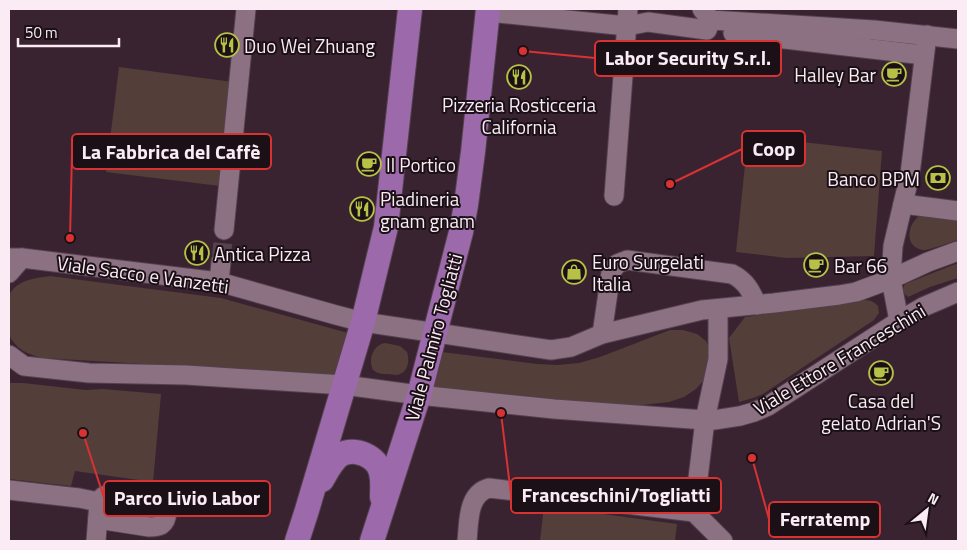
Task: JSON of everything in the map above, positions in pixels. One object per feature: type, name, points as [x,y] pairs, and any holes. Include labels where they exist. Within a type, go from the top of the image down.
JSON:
[{"type":"main road","points":[[297,541],[363,322],[386,227],[410,9]]},
{"type":"main road","name":"Viale Palmiro Togliatti","points":[[372,541],[419,395],[464,219],[488,10]]},
{"type":"main road","points":[[307,510],[330,466],[339,456],[351,452],[371,458],[380,468],[382,506]]},
{"type":"street","points":[[224,230],[246,9],[253,9]]},
{"type":"street","points":[[488,10],[628,18],[648,22],[706,20],[874,30],[958,39]]},
{"type":"street","points":[[614,196],[628,18]]},
{"type":"street","points":[[706,20],[924,55]]},
{"type":"street","points":[[899,321],[891,279],[892,246],[911,167],[927,35]]},
{"type":"street","points":[[903,204],[958,211]]},
{"type":"street","points":[[435,333],[552,350],[571,347],[602,334],[702,310],[847,294],[865,289],[928,262],[958,252]]},
{"type":"street","points":[[9,273],[15,258]]},
{"type":"street","name":"Viale Sacco e Vanzetti","points":[[15,258],[219,282],[363,322],[435,333]]},
{"type":"street","points":[[602,334],[611,272],[617,264],[627,260],[732,274],[741,279],[751,289],[757,305]]},
{"type":"street","points":[[219,282],[221,262]]},
{"type":"street","name":"Viale Ettore Franceschini","points":[[344,385],[554,409],[714,420],[740,416],[768,406],[899,321],[958,292]]},
{"type":"street","points":[[694,512],[705,420],[718,359],[718,309]]},
{"type":"street","points":[[9,355],[16,370],[186,375],[344,385]]},
{"type":"street","points":[[467,541],[472,507],[479,493],[486,488],[694,512],[723,541]]},
{"type":"street","points":[[9,490],[79,498],[99,510],[96,541]]},
{"type":"shaded area","points":[[119,67],[233,82],[220,186],[106,172]]},
{"type":"shaded area","points":[[748,136],[882,151],[874,256],[787,258],[736,252]]},
{"type":"shaded area","points":[[921,215],[958,218],[958,240],[927,250],[913,245],[909,235],[910,230],[912,224]]},
{"type":"shaded area","points":[[958,263],[958,278],[930,287],[908,297],[902,291],[905,284]]},
{"type":"shaded area","points":[[50,276],[221,298],[348,333],[334,375],[43,358],[23,351],[9,335],[8,299],[16,286],[21,283]]},
{"type":"shaded area","points":[[863,300],[871,301],[878,306],[879,313],[874,320],[763,394],[739,402],[729,338],[745,317]]},
{"type":"shaded area","points":[[670,330],[683,330],[697,334],[706,341],[711,352],[705,379],[696,389],[684,397],[669,402],[625,407],[431,388],[442,352],[537,364],[579,363],[600,357]]},
{"type":"shaded area","points":[[385,343],[400,346],[407,352],[406,370],[400,374],[382,374],[373,370],[371,357],[377,347]]},
{"type":"shaded area","points":[[9,383],[161,394],[153,482],[75,471],[71,486],[9,479]]},
{"type":"shaded area","points":[[544,506],[677,524],[675,541],[540,541]]},
{"type":"tunnel","points":[[221,262],[224,230]]},
{"type":"place","name":"Duo Wei Zhuang","points":[[227,45]]},
{"type":"place","name":"Labor Security S.r.l.","points":[[523,51]]},
{"type":"place","name":"Halley Bar","points":[[894,74]]},
{"type":"place","name":"Pizzeria Rosticceria California","points":[[519,77]]},
{"type":"place","name":"Il Portico","points":[[369,164]]},
{"type":"place","name":"Banco BPM","points":[[938,178]]},
{"type":"place","name":"Coop","points":[[670,184]]},
{"type":"place","name":"Piadineria gnam gnam","points":[[362,209]]},
{"type":"place","name":"La Fabbrica del Caffè","points":[[70,238]]},
{"type":"place","name":"Antica Pizza","points":[[197,253]]},
{"type":"place","name":"Bar 66","points":[[816,265]]},
{"type":"place","name":"Euro Surgelati Italia","points":[[574,272]]},
{"type":"place","name":"Casa del gelato Adrian'S","points":[[881,373]]},
{"type":"place","name":"Franceschini/Togliatti","points":[[501,413]]},
{"type":"place","name":"Parco Livio Labor","points":[[83,433]]},
{"type":"place","name":"Ferratemp","points":[[752,458]]}]
